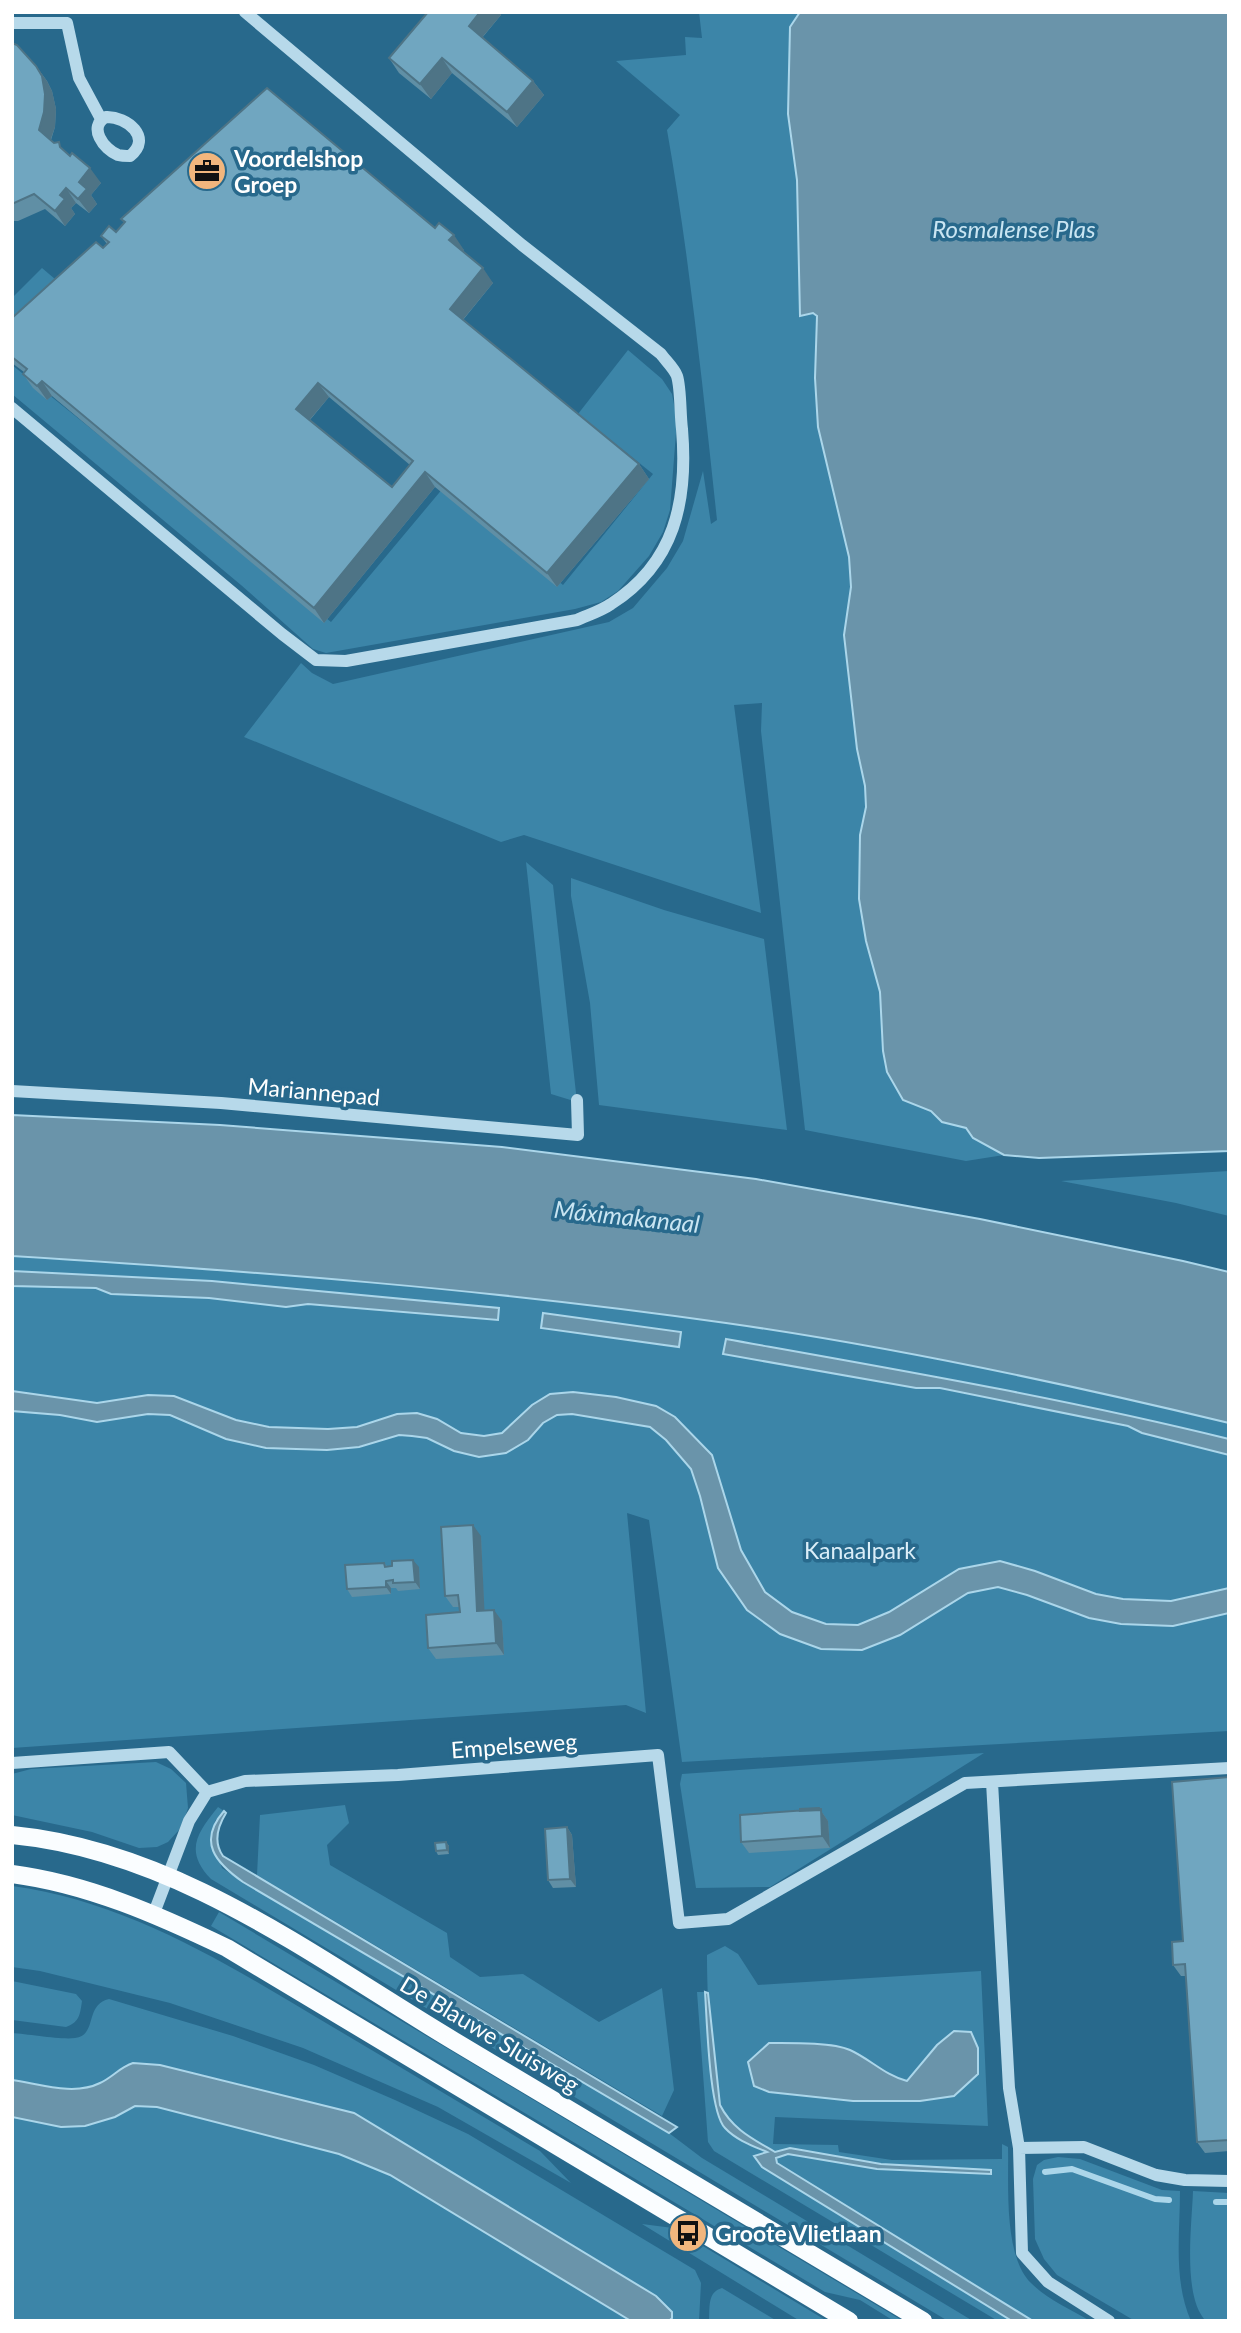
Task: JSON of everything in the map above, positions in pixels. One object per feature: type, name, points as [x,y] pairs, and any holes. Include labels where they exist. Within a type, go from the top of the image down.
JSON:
[{"type":"main road","name":"De Blauwe Sluisweg","points":[[12,1835],[34,1837],[122,1857],[167,1874],[243,1912],[923,2321]]},
{"type":"main road","points":[[12,1874],[107,1896],[154,1913],[227,1948],[849,2321]]},
{"type":"street","points":[[12,23],[66,23],[76,12]]},
{"type":"street","points":[[12,408],[316,660],[346,661],[577,620],[608,606],[626,593],[647,573],[667,545],[677,520],[682,492],[683,448],[677,374],[660,354],[522,245],[245,12]]},
{"type":"street","points":[[66,23],[79,78],[101,119]]},
{"type":"street","name":"Mariannepad","points":[[12,1091],[220,1104],[578,1135],[577,1100]]},
{"type":"street","points":[[12,1763],[169,1752],[207,1792],[189,1821],[154,1913]]},
{"type":"street","name":"Empelseweg","points":[[207,1792],[245,1781],[398,1775],[658,1755],[679,1923],[728,1919],[965,1783],[992,1782]]},
{"type":"street","points":[[1109,2321],[1048,2282],[1022,2253],[1018,2148],[1009,2088],[992,1782],[1229,1768]]},
{"type":"street","points":[[1018,2148],[1084,2147],[1156,2175],[1185,2180],[1229,2181]]},
{"type":"green space","points":[[699,12],[800,12],[790,27],[788,114],[797,180],[800,315],[817,315],[815,378],[818,427],[849,557],[851,587],[844,635],[866,807],[860,835],[859,899],[866,941],[880,992],[883,1051],[903,1100],[931,1111],[942,1122],[966,1128],[973,1138],[1004,1155],[966,1161],[805,1130],[761,731],[762,703],[734,705],[761,913],[524,835],[501,842],[244,737],[301,663],[312,673],[333,684],[609,622],[633,608],[667,568],[683,541],[703,471],[711,524],[717,520],[689,276],[667,130],[680,115],[616,61],[686,55],[685,37],[702,38]]},
{"type":"green space","points":[[42,268],[69,291],[12,342],[12,298]]},
{"type":"green space","points":[[628,350],[662,379],[672,394],[677,420],[670,510],[663,532],[649,556],[618,591],[601,602],[575,609],[326,653],[313,649],[241,585],[12,394],[12,365],[331,622],[444,487],[563,585],[653,474],[578,414]]},
{"type":"green space","points":[[526,862],[553,885],[577,1102],[551,1094]]},
{"type":"green space","points":[[571,878],[664,910],[764,939],[787,1130],[599,1105],[590,1003],[571,896]]},
{"type":"green space","points":[[1229,1171],[1229,1216],[1061,1181]]},
{"type":"green space","name":"Kanaalpark","points":[[12,1256],[370,1282],[548,1300],[726,1323],[979,1367],[1229,1423],[1229,1731],[682,1762],[649,1520],[627,1513],[646,1713],[626,1705],[12,1748]]},
{"type":"green space","points":[[984,1753],[770,1887],[696,1888],[680,1784],[682,1774]]},
{"type":"green space","points":[[156,1762],[171,1769],[186,1783],[188,1808],[179,1830],[168,1842],[157,1847],[139,1848],[92,1832],[12,1815],[12,1774],[31,1769]]},
{"type":"green space","points":[[345,1805],[349,1823],[327,1845],[330,1865],[447,1933],[450,1957],[480,1977],[523,1974],[599,2022],[662,1988],[674,2090],[662,2116],[257,1875],[260,1815]]},
{"type":"green space","points":[[218,1807],[224,1811],[215,1821],[212,1838],[222,1868],[669,2133],[702,2158],[973,2321],[948,2321],[211,1879],[198,1860],[196,1842],[204,1825]]},
{"type":"green space","points":[[12,1886],[55,1894],[96,1906],[176,1938],[214,1958],[540,2151],[571,2183],[438,2107],[303,2048],[170,2003],[40,1971],[12,1967]]},
{"type":"green space","points":[[219,1912],[903,2321],[894,2321],[860,2300],[825,2292],[211,1926]]},
{"type":"green space","points":[[725,1946],[738,1954],[758,1985],[981,1971],[988,2126],[775,2117],[773,2144],[838,2145],[839,2152],[892,2160],[1002,2159],[1002,2144],[1008,2147],[1009,2219],[1022,2271],[1044,2294],[1090,2321],[1033,2321],[777,2163],[776,2158],[788,2154],[877,2169],[990,2174],[991,2170],[881,2164],[790,2148],[775,2152],[731,2123],[726,2117],[716,2086],[707,1955]],"holes":[[[802,2044],[848,2049],[898,2079],[907,2081],[923,2064],[954,2096],[884,2101],[769,2092]]]},
{"type":"green space","points":[[12,1981],[76,1994],[82,2001],[78,2017],[66,2027],[12,2020]]},
{"type":"green space","points":[[697,1992],[705,1992],[715,2107],[747,2144],[769,2153],[754,2156],[762,2167],[1012,2321],[998,2321],[714,2151],[708,2142]]},
{"type":"green space","points":[[109,1999],[233,2036],[314,2065],[468,2134],[695,2270],[701,2283],[699,2321],[669,2321],[672,2318],[656,2296],[354,2113],[160,2065],[125,2065],[100,2084],[72,2090],[12,2080],[12,2033],[62,2038],[82,2036],[96,2007]]},
{"type":"green space","points":[[135,2106],[157,2107],[339,2154],[390,2175],[631,2321],[12,2321],[12,2117],[61,2127],[115,2117]]},
{"type":"green space","points":[[1058,2157],[1080,2159],[1162,2190],[1180,2191],[1180,2273],[1185,2305],[1191,2321],[1135,2321],[1057,2275],[1044,2259],[1035,2239],[1033,2179],[1037,2165],[1044,2160]]},
{"type":"green space","points":[[1193,2191],[1229,2193],[1229,2321],[1206,2321],[1194,2295],[1190,2259]]},
{"type":"green space","points":[[642,2224],[673,2228],[827,2321],[800,2321]]},
{"type":"green space","points":[[722,2288],[777,2321],[709,2321],[712,2297]]},
{"type":"water","name":"Rosmalense Plas","points":[[800,12],[1229,12],[1229,1151],[1039,1158],[1004,1155],[973,1138],[966,1128],[942,1122],[931,1111],[903,1100],[887,1072],[883,1051],[880,992],[866,941],[859,899],[860,835],[866,807],[844,635],[851,587],[849,557],[818,427],[815,378],[817,316],[813,313],[800,316],[797,180],[788,114],[790,27]]},
{"type":"water","name":"Máximakanaal","points":[[12,1115],[220,1125],[502,1147],[756,1179],[980,1219],[1229,1272],[1229,1423],[979,1367],[726,1323],[548,1300],[370,1282],[12,1256]]},
{"type":"water","points":[[12,1271],[212,1281],[499,1308],[498,1320],[308,1304],[286,1307],[209,1298],[111,1294],[96,1288],[12,1286]]},
{"type":"water","points":[[543,1313],[681,1332],[679,1347],[541,1328]]},
{"type":"water","points":[[726,1339],[978,1385],[1167,1424],[1229,1439],[1229,1455],[1142,1433],[1128,1426],[940,1388],[916,1388],[723,1354]]},
{"type":"water","points":[[12,1391],[97,1403],[148,1395],[174,1396],[236,1420],[269,1427],[357,1427],[397,1414],[417,1413],[437,1419],[461,1433],[484,1436],[502,1433],[532,1405],[550,1394],[573,1392],[616,1397],[656,1406],[675,1417],[712,1455],[741,1550],[765,1592],[792,1612],[826,1624],[858,1625],[889,1612],[959,1569],[1000,1561],[1096,1594],[1123,1599],[1171,1601],[1229,1588],[1229,1613],[1173,1626],[1121,1624],[1089,1618],[998,1587],[968,1593],[900,1635],[862,1650],[821,1649],[780,1634],[747,1610],[718,1568],[691,1469],[666,1440],[650,1427],[572,1414],[557,1415],[543,1423],[528,1440],[506,1453],[479,1457],[454,1451],[427,1438],[399,1435],[359,1447],[327,1450],[266,1448],[226,1439],[170,1415],[148,1414],[97,1422],[60,1415],[12,1411]]},
{"type":"water","points":[[224,1811],[226,1813],[217,1840],[223,1856],[677,2127],[669,2133],[243,1882],[225,1867],[213,1851],[212,1832]]},
{"type":"water","points":[[705,1992],[708,1993],[720,2105],[731,2121],[751,2138],[775,2152],[790,2148],[881,2164],[991,2170],[991,2174],[877,2169],[788,2154],[776,2158],[777,2163],[1033,2321],[1012,2321],[762,2167],[754,2156],[767,2152],[734,2136],[725,2128],[715,2104]]},
{"type":"water","points":[[954,2031],[971,2032],[978,2048],[978,2074],[954,2096],[920,2101],[853,2101],[769,2092],[754,2086],[748,2062],[769,2043],[810,2043],[850,2050],[907,2081],[937,2045]]},
{"type":"water","points":[[133,2063],[160,2065],[354,2113],[656,2296],[672,2312],[672,2318],[669,2321],[631,2321],[390,2175],[339,2154],[157,2107],[135,2106],[115,2117],[85,2126],[61,2127],[12,2117],[12,2080],[79,2089],[100,2083]]},
{"type":"building","points":[[428,12],[480,12],[469,26],[533,81],[507,112],[442,58],[420,84],[389,58]]},
{"type":"building","points":[[12,43],[17,45],[42,76],[44,112],[39,130],[54,143],[59,142],[60,147],[70,156],[72,153],[90,168],[79,182],[87,189],[78,199],[66,188],[60,195],[65,199],[55,211],[34,194],[12,204]]},
{"type":"building","points":[[267,88],[435,228],[439,223],[454,235],[449,240],[483,268],[450,309],[639,464],[547,573],[425,472],[314,608],[42,381],[37,386],[23,374],[27,369],[12,357],[12,318],[96,242],[103,248],[109,242],[101,236],[109,226],[116,232],[125,222],[121,219]],"holes":[[[318,383],[413,461],[392,487],[296,409]]]},
{"type":"building","points":[[473,1525],[477,1611],[494,1610],[496,1643],[428,1648],[426,1615],[460,1612],[458,1595],[445,1596],[441,1527]]},
{"type":"building","points":[[413,1560],[415,1582],[393,1583],[393,1580],[386,1581],[386,1587],[347,1589],[345,1565],[384,1563],[385,1567],[392,1566],[392,1561]]},
{"type":"building","points":[[1229,1777],[1229,2140],[1197,2142],[1185,1964],[1173,1965],[1172,1942],[1183,1941],[1172,1782]]},
{"type":"building","points":[[800,1809],[820,1810],[800,1811]]},
{"type":"building","points":[[821,1809],[822,1836],[741,1842],[740,1815]]},
{"type":"building","points":[[567,1827],[570,1879],[548,1880],[545,1829]]},
{"type":"building","points":[[446,1842],[447,1850],[436,1851],[435,1843]]},
{"type":"waterway","points":[[1045,2172],[1072,2169],[1155,2199],[1169,2200]]},
{"type":"waterway","points":[[1216,2202],[1229,2202]]},
{"type":"place","name":"Voordelshop Groep","points":[[207,171]]},
{"type":"place","name":"Groote Vlietlaan","points":[[688,2233]]}]
